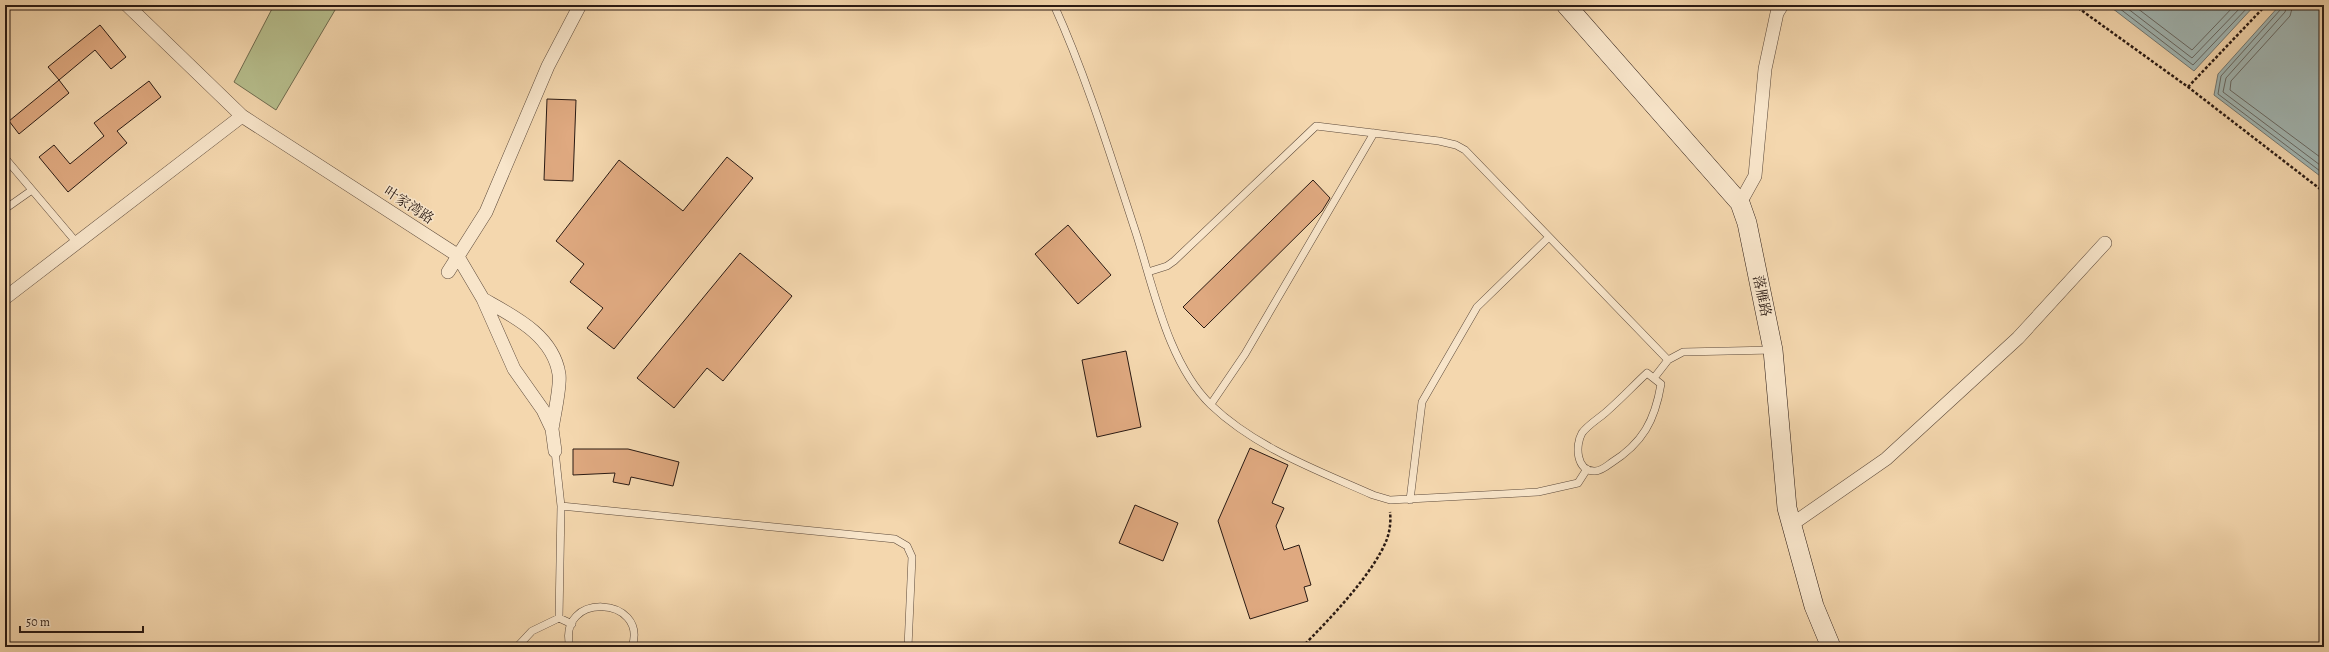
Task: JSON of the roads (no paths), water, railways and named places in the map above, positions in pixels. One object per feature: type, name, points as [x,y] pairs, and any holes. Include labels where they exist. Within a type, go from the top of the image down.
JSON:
[{"type":"street","name":"叶家湾路","points":[[127,5],[242,116],[457,256]]},
{"type":"street","points":[[448,272],[486,212],[548,66],[580,5]]},
{"type":"street","name":"落雁路","points":[[1566,5],[1740,203],[1747,223],[1773,350],[1787,508],[1814,606],[1831,647]]},
{"type":"street","points":[[1740,203],[1755,176],[1765,69],[1777,13],[1782,5]]},
{"type":"street","points":[[5,298],[242,116]]},
{"type":"street","points":[[1791,525],[1886,459],[2018,338],[2105,243]]},
{"type":"street","points":[[457,256],[483,299],[514,369],[543,410],[552,429]]},
{"type":"street","points":[[483,299],[523,322],[549,347],[559,374],[552,429],[555,451]]},
{"type":"lane","points":[[1054,5],[1107,146],[1172,344],[1196,386],[1211,404],[1237,426],[1263,444],[1373,496],[1390,500],[1549,491],[1578,483],[1588,469]]},
{"type":"lane","points":[[1148,272],[1167,266],[1174,261],[1316,126],[1456,145],[1465,150],[1668,360]]},
{"type":"lane","points":[[1211,404],[1245,354],[1374,133]]},
{"type":"lane","points":[[5,158],[77,243]]},
{"type":"lane","points":[[5,209],[32,190]]},
{"type":"lane","points":[[1410,500],[1422,402],[1477,307],[1549,237]]},
{"type":"lane","points":[[1654,378],[1668,360],[1683,352],[1773,350]]},
{"type":"lane","points":[[1647,373],[1654,378],[1661,384],[1658,403],[1655,413],[1643,435],[1619,458],[1601,470],[1596,472],[1588,469],[1578,460],[1577,455],[1583,432],[1647,373]]},
{"type":"lane","points":[[555,451],[561,506],[559,618]]},
{"type":"lane","points":[[561,506],[895,539],[906,546],[912,557],[908,647]]},
{"type":"lane","points":[[570,647],[569,632],[572,624],[584,610],[602,605],[619,611],[631,625],[633,634],[632,647]]},
{"type":"lane","points":[[559,618],[572,624]]},
{"type":"lane","points":[[517,647],[532,631],[559,618]]},
{"type":"water","points":[[2108,5],[2255,5],[2194,71]]},
{"type":"water","points":[[2280,5],[2324,5],[2324,179],[2214,95],[2218,74]]}]
